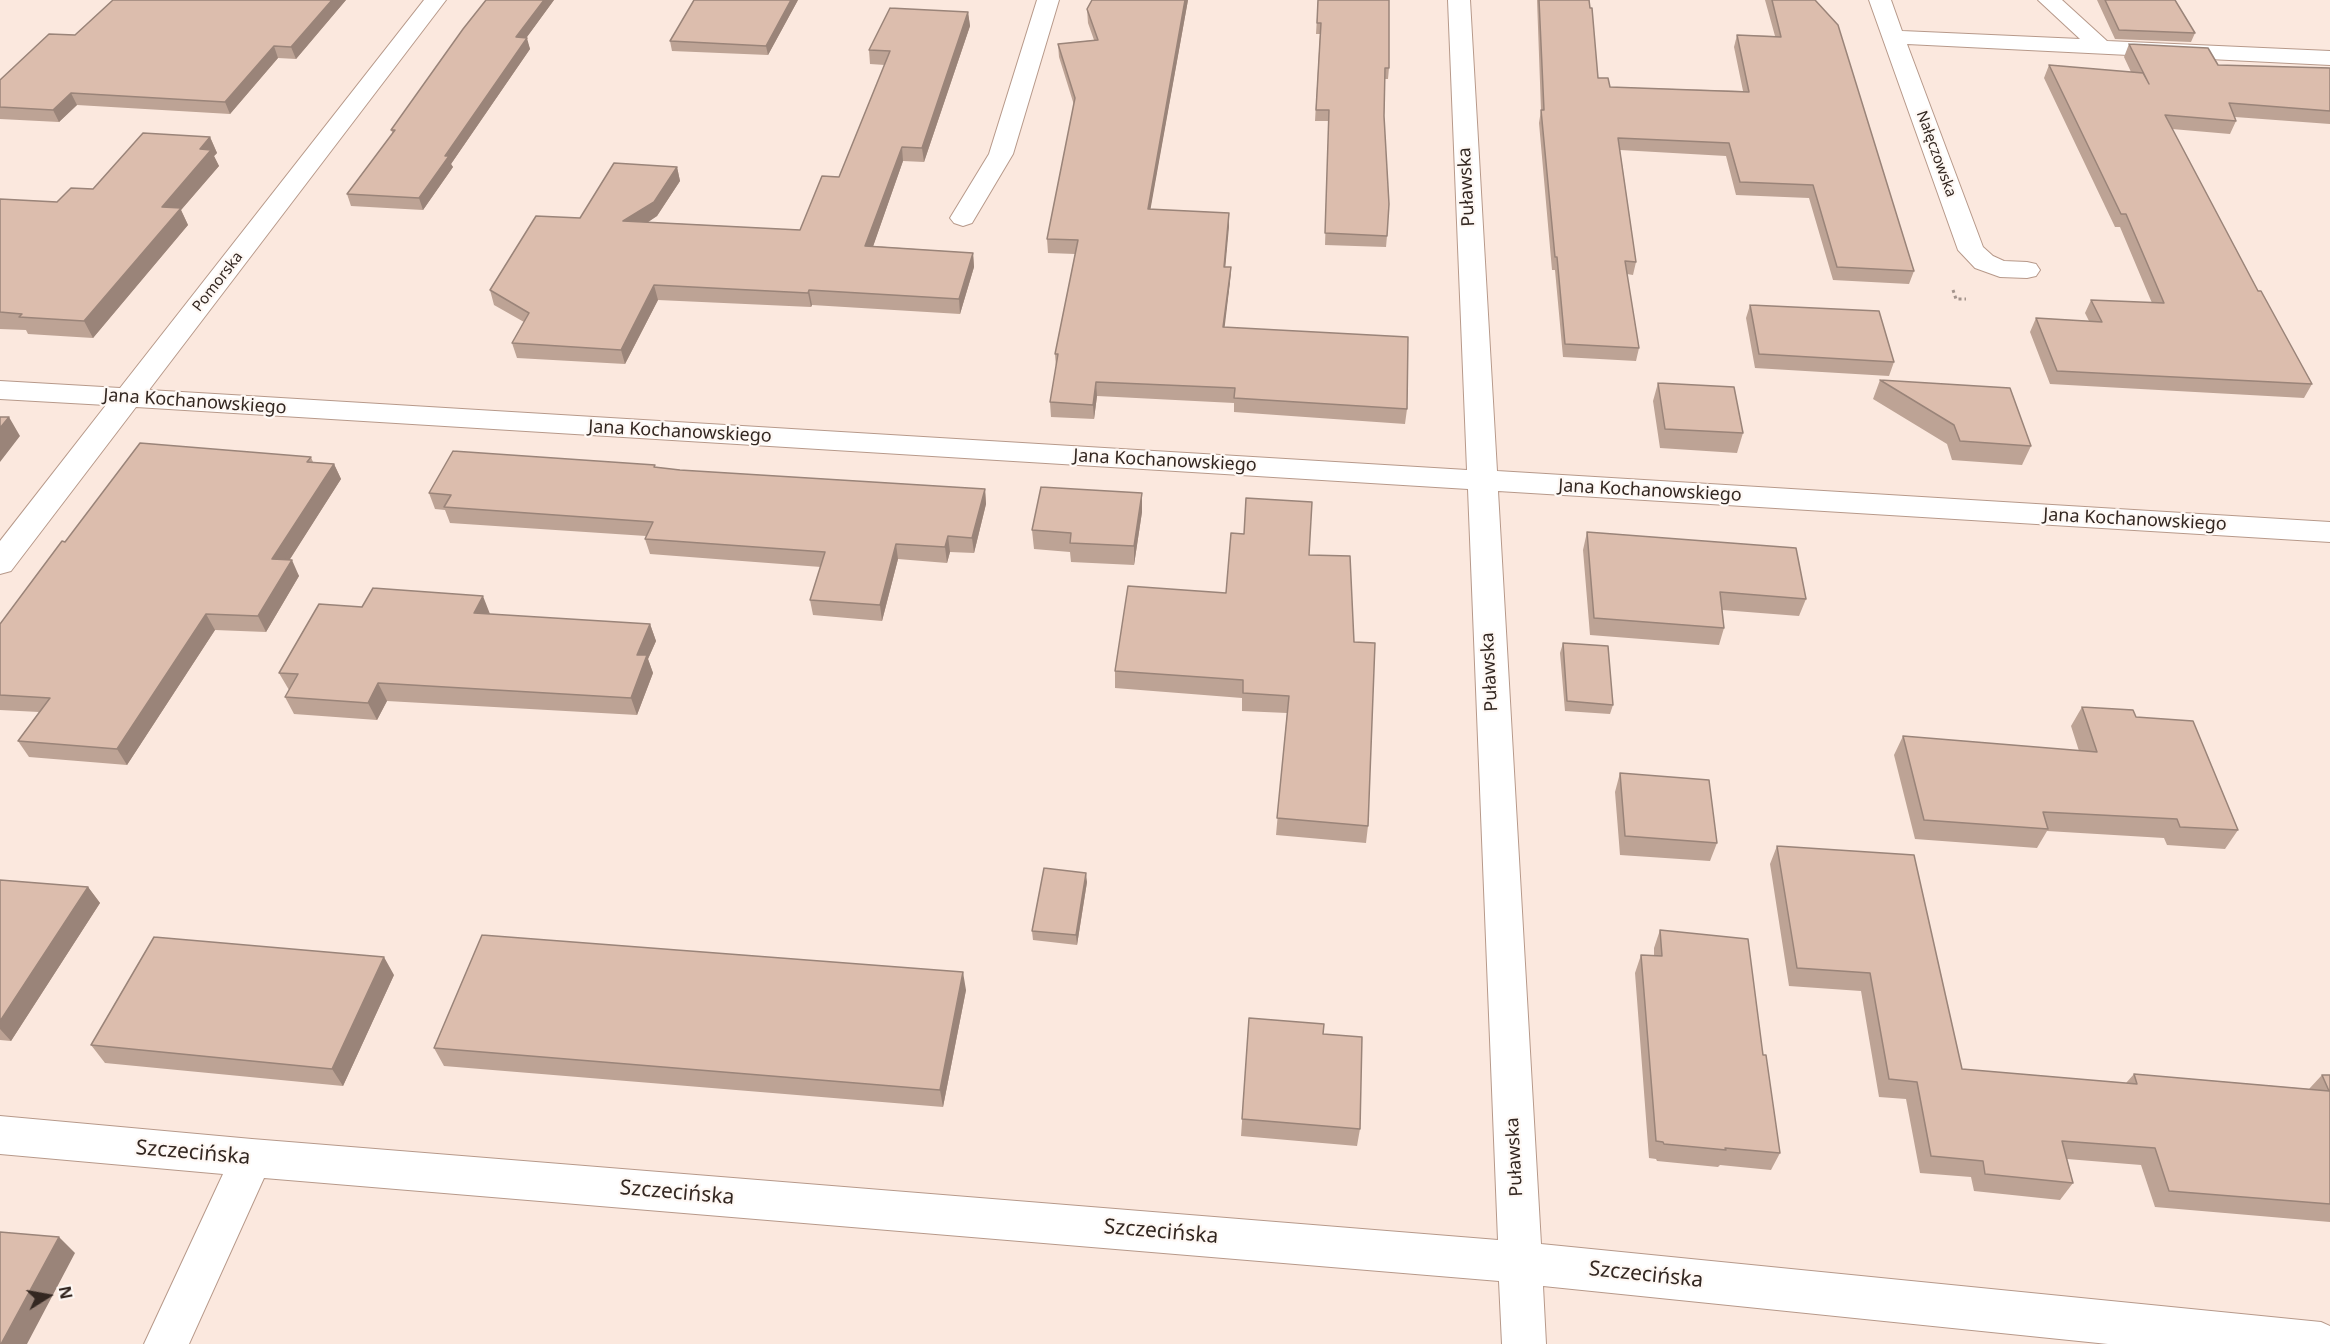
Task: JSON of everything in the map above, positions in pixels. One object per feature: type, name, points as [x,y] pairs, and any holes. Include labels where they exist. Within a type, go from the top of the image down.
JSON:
[{"type":"street","name":"Pomorska","points":[[0,563],[435,0]]},
{"type":"street","points":[[963,218],[995,167],[1009,133],[1048,0]]},
{"type":"street","name":"Puławska","points":[[1459,0],[1480,480],[1524,1344]]},
{"type":"street","name":"Nałęczowska","points":[[1880,0],[1971,250],[1984,262],[2000,269],[2027,270]]},
{"type":"street","points":[[2049,0],[2100,46]]},
{"type":"street","points":[[1894,37],[2330,58]]},
{"type":"street","name":"Jana Kochanowskiego","points":[[0,390],[2330,532]]},
{"type":"street","name":"Szczecińska","points":[[0,1135],[252,1158],[1521,1262],[2321,1344]]},
{"type":"street","points":[[166,1344],[252,1158]]},
{"type":"building","points":[[113,0],[332,0],[291,47],[274,46],[225,102],[71,93],[53,110],[0,107],[0,80],[49,34],[75,35]]},
{"type":"building","points":[[486,0],[544,0],[516,37],[527,38],[445,156],[449,156],[419,198],[347,194],[395,130],[391,130],[463,29]]},
{"type":"building","points":[[694,0],[791,0],[766,46],[670,41]]},
{"type":"building","points":[[1092,0],[1185,0],[1148,209],[1229,213],[1224,267],[1231,267],[1223,327],[1408,337],[1407,409],[1234,398],[1235,388],[1096,382],[1093,405],[1050,402],[1058,354],[1055,354],[1078,240],[1047,239],[1075,98],[1058,44],[1098,40],[1087,9]]},
{"type":"building","points":[[1318,0],[1389,0],[1389,68],[1385,68],[1384,116],[1389,204],[1387,236],[1325,233],[1329,110],[1316,110],[1321,23],[1317,23]]},
{"type":"building","points":[[1539,0],[1589,0],[1590,8],[1592,8],[1598,78],[1608,78],[1610,87],[1749,92],[1737,35],[1781,37],[1772,0],[1815,0],[1838,25],[1914,271],[1837,267],[1813,185],[1740,182],[1729,143],[1618,138],[1636,262],[1625,261],[1639,348],[1565,344],[1541,110],[1544,110]]},
{"type":"building","points":[[2105,0],[2175,0],[2195,33],[2119,30]]},
{"type":"building","points":[[890,8],[968,12],[922,148],[902,147],[865,246],[973,253],[959,299],[809,290],[808,293],[654,285],[621,350],[512,343],[529,313],[490,290],[536,216],[580,218],[614,163],[677,167],[654,202],[623,221],[800,230],[822,176],[839,177],[890,51],[869,50]]},
{"type":"building","points":[[2129,44],[2208,48],[2218,65],[2330,68],[2330,111],[2229,103],[2236,121],[2165,115],[2258,291],[2261,291],[2312,384],[2057,371],[2036,318],[2102,322],[2091,300],[2164,303],[2126,214],[2121,214],[2049,65],[2143,73],[2149,84]]},
{"type":"building","points":[[143,133],[210,137],[200,149],[211,150],[162,207],[181,208],[84,321],[19,317],[22,314],[0,312],[0,199],[57,202],[71,188],[93,189]]},
{"type":"building","points":[[1750,305],[1879,311],[1894,362],[1759,354]]},
{"type":"building","points":[[1880,380],[2010,388],[2031,446],[1960,441],[1954,425]]},
{"type":"building","points":[[1658,383],[1734,387],[1743,433],[1665,429]]},
{"type":"building","points":[[0,417],[9,417],[0,428]]},
{"type":"building","points":[[140,443],[311,457],[307,462],[334,464],[272,559],[292,560],[258,616],[206,614],[117,749],[18,741],[50,698],[0,695],[0,624]]},
{"type":"building","points":[[453,451],[655,465],[654,467],[680,470],[985,489],[972,538],[948,536],[945,547],[896,544],[880,605],[810,600],[825,552],[645,539],[653,522],[444,507],[451,495],[429,493]]},
{"type":"building","points":[[1041,487],[1142,493],[1134,546],[1070,543],[1071,533],[1032,530]]},
{"type":"building","points":[[1246,498],[1312,502],[1309,555],[1350,556],[1354,642],[1375,643],[1368,826],[1277,818],[1289,696],[1243,693],[1243,680],[1115,671],[1128,586],[1226,593],[1231,533],[1244,534]]},
{"type":"building","points":[[1587,532],[1796,548],[1806,599],[1720,592],[1724,628],[1594,618]]},
{"type":"building","points":[[373,588],[483,596],[474,613],[650,624],[637,655],[647,655],[631,698],[378,683],[368,703],[285,697],[298,674],[279,673],[319,604],[362,607]]},
{"type":"building","points":[[1563,643],[1608,646],[1613,705],[1567,701]]},
{"type":"building","points":[[2082,707],[2133,710],[2136,717],[2193,721],[2238,830],[2180,827],[2177,819],[2043,812],[2048,829],[1924,820],[1903,736],[2097,752]]},
{"type":"building","points":[[1620,773],[1709,780],[1717,843],[1625,836]]},
{"type":"building","points":[[1777,846],[1914,855],[1962,1069],[2137,1084],[2134,1074],[2329,1091],[2322,1075],[2330,1075],[2330,1204],[2169,1191],[2155,1148],[2062,1141],[2073,1183],[1985,1174],[1983,1161],[1931,1156],[1917,1082],[1889,1079],[1870,973],[1797,968]]},
{"type":"building","points":[[1044,868],[1086,873],[1076,935],[1032,931]]},
{"type":"building","points":[[0,880],[88,887],[0,1021]]},
{"type":"building","points":[[1660,930],[1748,939],[1763,1055],[1766,1055],[1780,1153],[1664,1144],[1656,1141],[1641,955],[1662,956]]},
{"type":"building","points":[[482,935],[963,972],[940,1090],[434,1048]]},
{"type":"building","points":[[154,937],[384,957],[332,1069],[91,1045]]},
{"type":"building","points":[[1249,1018],[1324,1024],[1323,1034],[1362,1037],[1360,1129],[1242,1119]]},
{"type":"building","points":[[0,1232],[59,1237],[1,1344],[0,1344]]}]
